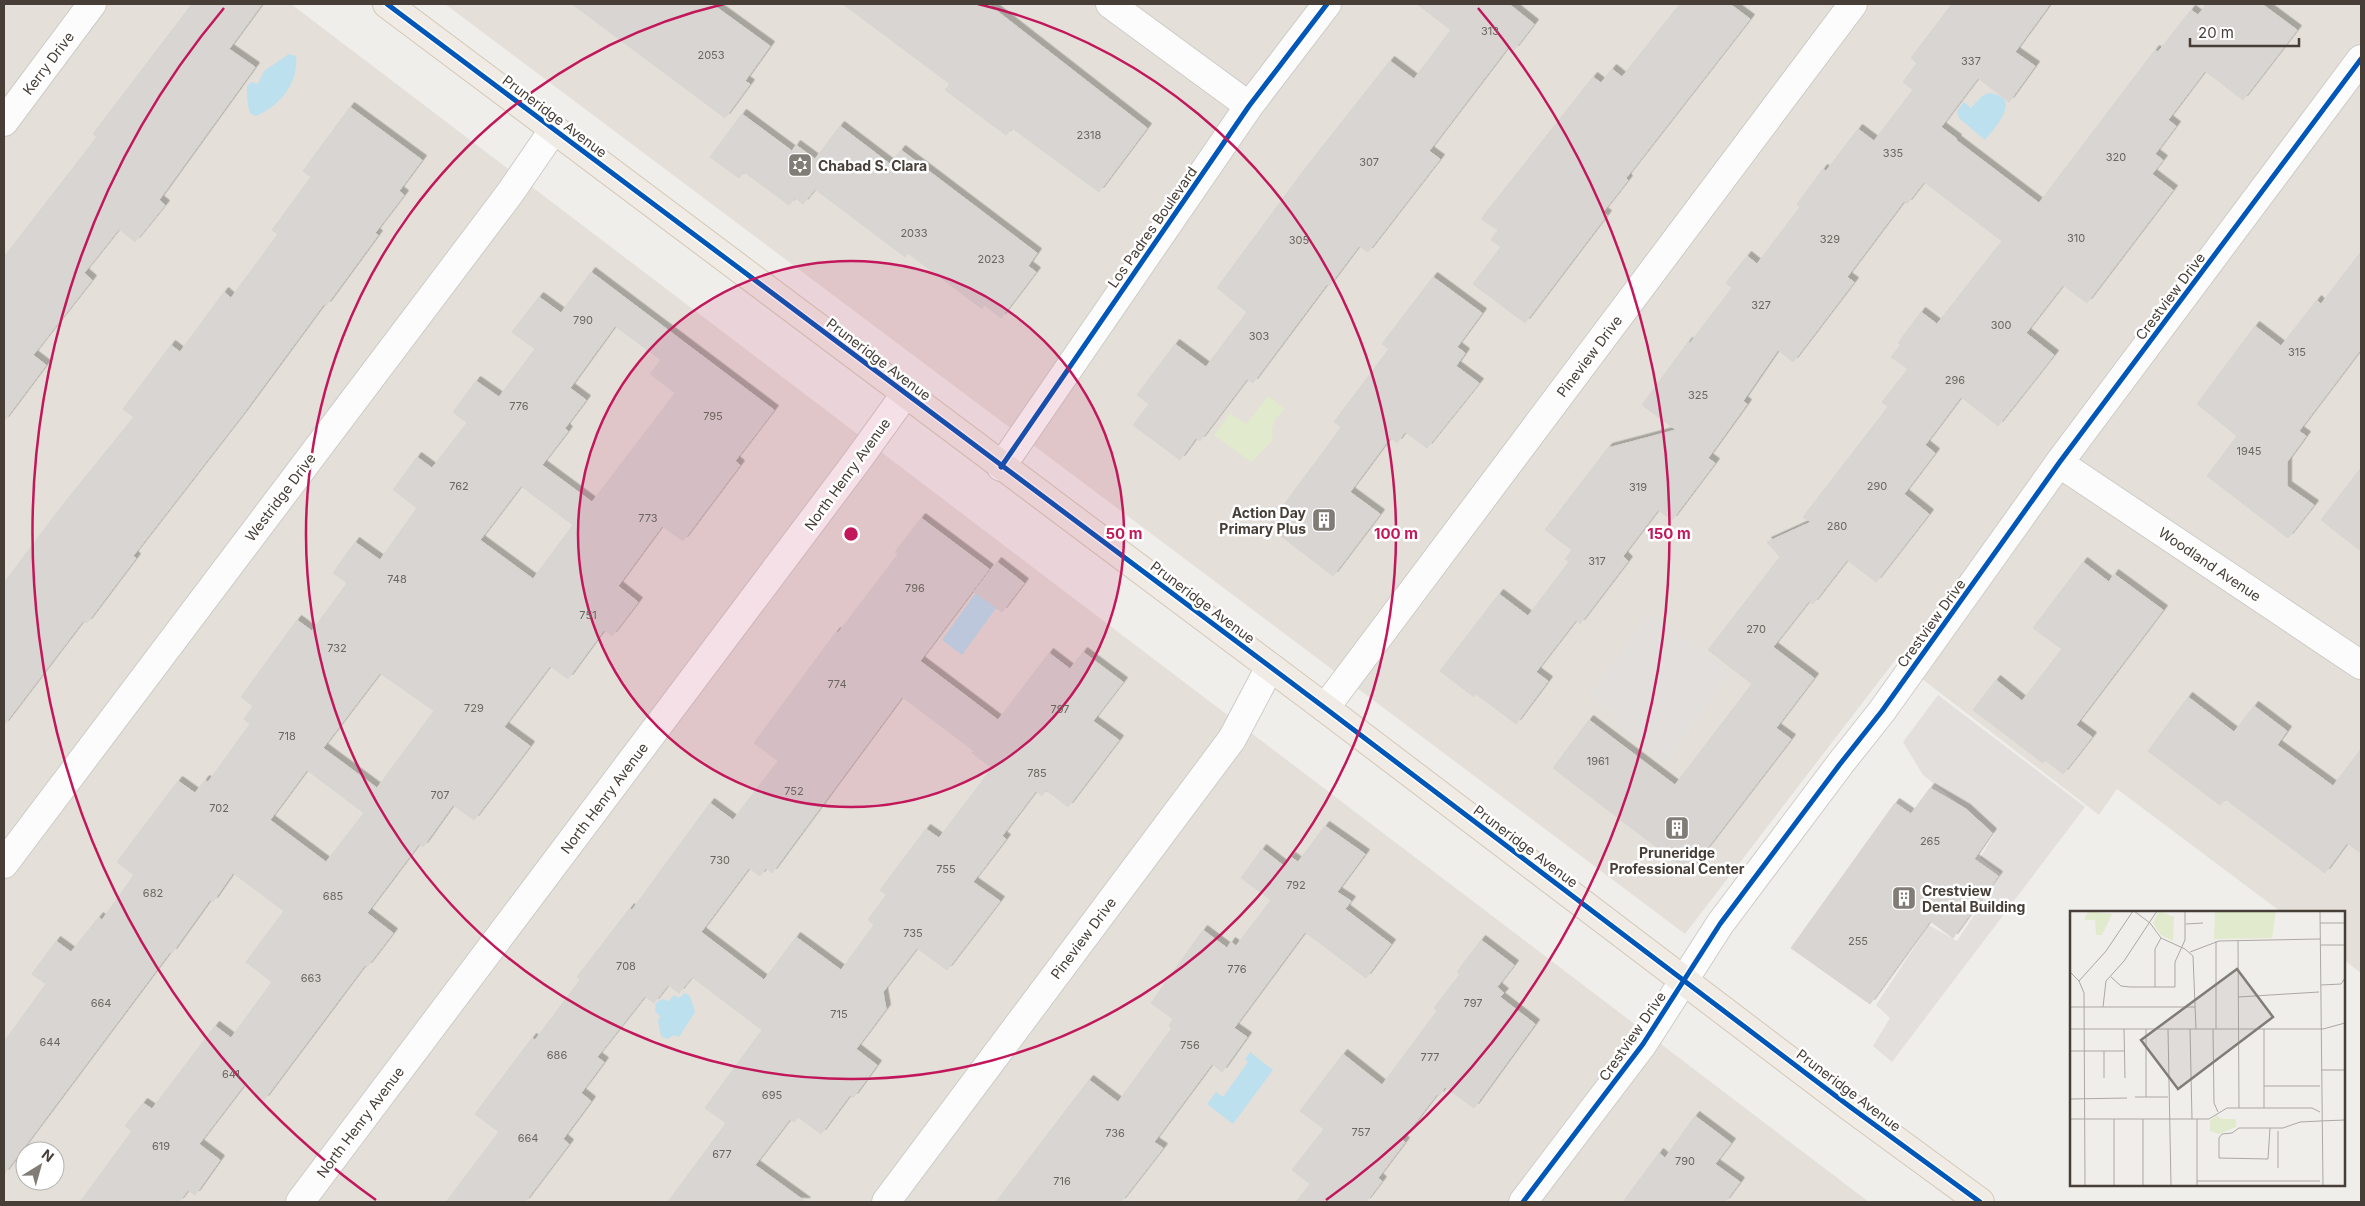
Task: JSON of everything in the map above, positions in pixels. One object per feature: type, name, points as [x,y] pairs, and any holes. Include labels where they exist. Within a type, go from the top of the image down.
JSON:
[{"type":"main road","name":"Pruneridge Avenue","points":[[386,4],[906,393],[1001,467],[1325,708],[1849,1106],[1980,1202]]},
{"type":"street","name":"Kerry Drive","points":[[4,122],[92,4]]},
{"type":"street","points":[[1110,4],[1248,106]]},
{"type":"street","name":"Los Padres Boulevard","points":[[1001,467],[1248,106],[1327,4]]},
{"type":"street","name":"Pineview Drive","points":[[1325,708],[1853,4]]},
{"type":"street","name":"Crestview Drive","points":[[1523,1202],[1643,1044],[1720,924],[1882,711],[2060,463],[2361,59]]},
{"type":"street","name":"Westridge Drive","points":[[4,864],[510,193],[554,129]]},
{"type":"street","name":"North Henry Avenue","points":[[300,1202],[858,461],[906,393]]},
{"type":"street","name":"Woodland Avenue","points":[[2060,463],[2361,664]]},
{"type":"street","name":"Pineview Drive","points":[[886,1202],[1232,738],[1270,667]]},
{"type":"shaded area","points":[[4,4],[291,4],[1869,1202],[4,1202]]},
{"type":"shaded area","points":[[445,4],[2361,4],[2361,973],[2345,961],[2345,911],[2280,911],[2117,789],[2099,815],[1896,659],[1685,934]]},
{"type":"shaded area","points":[[1650,613],[1731,672],[1665,763],[1612,724],[1618,716],[1590,695]]},
{"type":"shaded area","points":[[1938,695],[2085,807],[1892,1062],[1873,1046],[1890,1018],[1876,1005],[1929,925],[1957,941],[2001,874],[1980,858],[1995,833],[1923,775],[1903,742]]},
{"type":"green space","points":[[1268,396],[1285,409],[1274,423],[1272,430],[1273,440],[1251,462],[1214,435],[1230,413],[1246,424]]},
{"type":"water","points":[[289,54],[296,56],[296,66],[291,84],[286,92],[280,100],[265,112],[256,116],[250,113],[247,86],[252,82],[258,84],[264,71]]},
{"type":"water","points":[[1988,93],[1999,95],[2004,100],[2006,106],[2000,120],[1985,140],[1959,118],[1957,111],[1964,102],[1971,108],[1981,97]]},
{"type":"water","points":[[977,591],[997,607],[962,655],[942,640]]},
{"type":"water","points":[[685,993],[690,996],[695,1012],[679,1037],[674,1035],[667,1039],[661,1036],[658,1021],[660,1016],[655,1011],[656,1003],[662,999],[669,1001],[674,995],[679,998]]},
{"type":"water","points":[[1250,1052],[1273,1070],[1233,1124],[1207,1104],[1216,1092],[1223,1097],[1248,1062],[1245,1059]]},
{"type":"building","points":[[192,4],[262,4],[229,49],[255,67],[159,200],[165,205],[135,242],[119,229],[84,273],[92,280],[33,355],[46,365],[4,421],[4,257],[97,137],[93,134]]},
{"type":"building","points":[[572,4],[712,4],[770,46],[745,81],[750,84],[725,118]]},
{"type":"building","points":[[843,4],[988,4],[1147,128],[1099,192],[1012,128],[1006,135],[945,90],[950,84]]},
{"type":"building","points":[[1417,4],[1509,4],[1534,24],[1514,50],[1509,46],[1429,151],[1440,159],[1368,252],[1359,246],[1329,286],[1327,284],[1253,383],[1247,379],[1200,441],[1196,438],[1180,460],[1133,425],[1149,404],[1137,395],[1175,344],[1206,367],[1247,312],[1217,288],[1304,170],[1390,61],[1414,79],[1451,30]]},
{"type":"building","points":[[1680,4],[1730,4],[1750,19],[1626,178],[1628,180],[1603,212],[1607,215],[1525,323],[1473,284],[1501,247],[1491,240],[1498,230],[1481,219],[1593,77],[1601,83],[1612,69],[1622,77]]},
{"type":"building","points":[[1952,4],[2050,4],[2015,52],[2035,66],[2009,102],[1978,78],[1941,127],[2039,203],[2155,50],[2158,52],[2191,10],[2198,15],[2207,4],[2262,4],[2297,30],[2243,100],[2205,71],[2168,120],[2176,126],[2155,154],[2163,160],[2152,174],[2173,190],[2087,303],[2063,285],[2026,333],[2054,355],[1998,426],[1961,397],[1925,445],[1935,453],[1904,494],[1929,514],[1876,582],[1847,560],[1813,604],[1809,601],[1773,647],[1814,678],[1776,728],[1791,739],[1689,872],[1553,768],[1589,720],[1675,785],[1752,684],[1708,650],[1780,557],[1767,542],[1811,522],[1803,517],[1888,407],[1882,402],[1908,369],[1891,357],[1901,345],[1898,343],[1921,312],[1937,324],[2002,241],[1924,182],[1907,204],[1904,201],[1847,277],[1854,282],[1793,362],[1778,350],[1743,401],[1747,404],[1708,458],[1715,463],[1672,520],[1658,510],[1623,556],[1628,561],[1580,624],[1576,620],[1536,672],[1548,681],[1516,724],[1476,694],[1474,697],[1440,671],[1499,594],[1528,616],[1569,562],[1565,559],[1572,550],[1545,530],[1608,448],[1676,430],[1642,405],[1688,342],[1690,343],[1732,288],[1726,283],[1747,256],[1757,264],[1800,207],[1797,204],[1823,169],[1826,171],[1858,129],[1874,141],[1913,90],[1903,82],[1917,63],[1911,58]]},
{"type":"building","points":[[350,107],[422,160],[399,191],[404,195],[375,233],[378,235],[326,306],[324,304],[243,414],[133,556],[136,558],[87,623],[83,621],[4,725],[4,583],[62,506],[134,417],[123,409],[171,345],[180,352],[224,292],[231,298],[278,234],[272,230],[311,177],[303,171]]},
{"type":"building","points":[[742,114],[792,151],[796,145],[815,159],[840,126],[890,164],[901,150],[1037,253],[1028,266],[1036,272],[1001,318],[984,305],[982,309],[908,253],[905,257],[815,189],[803,204],[795,198],[789,205],[744,172],[739,178],[710,157]]},
{"type":"building","points":[[2361,252],[2361,349],[2299,431],[2306,436],[2287,462],[2287,486],[2314,505],[2288,538],[2207,476],[2237,436],[2197,404],[2255,326],[2281,346],[2317,300],[2321,304]]},
{"type":"building","points":[[591,272],[774,410],[735,461],[740,465],[683,541],[662,526],[618,586],[638,602],[612,636],[604,630],[568,679],[550,666],[504,727],[530,746],[474,820],[453,805],[423,847],[419,844],[367,913],[393,933],[367,967],[365,965],[264,1100],[244,1085],[199,1144],[220,1160],[195,1195],[188,1190],[179,1202],[80,1202],[132,1131],[125,1126],[143,1103],[152,1109],[215,1026],[231,1038],[272,982],[246,962],[284,911],[233,873],[213,902],[210,900],[172,953],[170,952],[29,1141],[15,1141],[15,1159],[4,1174],[4,1042],[46,984],[32,974],[56,941],[71,952],[99,917],[102,920],[134,875],[117,862],[178,781],[195,793],[205,780],[208,782],[250,724],[244,719],[253,706],[241,697],[297,620],[312,631],[347,583],[333,573],[355,542],[380,560],[417,508],[393,490],[417,457],[432,468],[467,423],[453,412],[476,381],[499,397],[535,349],[512,332],[539,297],[561,313]],"holes":[[[615,326],[661,360],[650,374],[675,393],[592,502],[542,465],[568,431],[565,428],[586,400],[570,388]],[[521,486],[573,525],[533,579],[480,540]],[[380,673],[434,711],[377,788],[323,748]],[[307,770],[364,813],[326,862],[270,820]]]},
{"type":"building","points":[[1433,277],[1482,313],[1457,347],[1465,353],[1456,366],[1479,383],[1427,448],[1405,432],[1397,443],[1390,438],[1350,492],[1380,514],[1333,576],[1268,526],[1341,427],[1334,422],[1389,349],[1382,344]]},
{"type":"building","points":[[2361,468],[2361,551],[2321,520]]},
{"type":"building","points":[[921,518],[989,569],[920,661],[998,720],[1049,653],[1070,669],[1083,652],[1123,682],[1093,721],[1119,740],[1068,807],[1046,790],[1042,796],[1036,791],[1002,836],[1006,839],[973,882],[1000,901],[947,970],[917,948],[883,992],[886,1009],[856,1049],[877,1065],[853,1098],[850,1095],[821,1134],[798,1117],[794,1122],[790,1119],[755,1165],[806,1202],[668,1202],[726,1123],[705,1108],[762,1030],[692,977],[679,993],[668,985],[654,1003],[645,996],[597,1057],[604,1062],[581,1093],[591,1101],[563,1139],[569,1144],[525,1202],[446,1202],[499,1132],[475,1114],[532,1038],[535,1040],[580,980],[577,977],[630,908],[632,910],[710,803],[733,820],[778,761],[754,743],[836,632],[838,633],[898,554],[895,552]],"holes":[[[902,697],[974,751],[972,753],[992,768],[939,838],[926,829],[880,890],[886,895],[868,920],[874,925],[841,970],[796,937],[764,980],[701,932],[749,868],[760,876],[766,868],[772,873]]]},
{"type":"building","points":[[997,562],[1024,583],[1002,612],[974,592]]},
{"type":"building","points":[[2083,562],[2109,582],[2114,574],[2163,610],[2076,725],[2092,737],[2063,774],[2045,760],[2043,763],[1973,710],[1996,680],[2022,701],[2062,649],[2033,628]]},
{"type":"building","points":[[2188,697],[2234,732],[2254,706],[2287,731],[2277,745],[2333,786],[2361,749],[2361,853],[2347,843],[2325,873],[2225,799],[2220,805],[2148,751]]},
{"type":"building","name":"Crestview Dental Building","points":[[1930,788],[1966,809],[1992,833],[1974,859],[1998,876],[1953,938],[1930,921],[1870,1004],[1791,948],[1895,803],[1911,814]]},
{"type":"building","points":[[1325,826],[1365,854],[1337,892],[1351,901],[1345,909],[1391,944],[1366,978],[1305,932],[1234,1028],[1247,1037],[1222,1072],[1212,1064],[1154,1142],[1163,1148],[1121,1202],[996,1202],[1089,1080],[1118,1102],[1172,1028],[1169,1026],[1173,1019],[1151,1003],[1203,930],[1227,948],[1231,942],[1236,946],[1271,900],[1241,878],[1262,849],[1284,866],[1291,857],[1298,862]]},
{"type":"building","points":[[1481,940],[1514,965],[1497,987],[1504,993],[1500,997],[1535,1024],[1474,1108],[1445,1087],[1439,1096],[1437,1094],[1402,1140],[1405,1142],[1378,1178],[1382,1181],[1366,1202],[1296,1202],[1310,1184],[1292,1170],[1324,1129],[1300,1111],[1343,1054],[1382,1085],[1437,1011],[1434,1008],[1460,974],[1457,972]]},
{"type":"building","points":[[1695,1116],[1731,1143],[1715,1164],[1740,1182],[1725,1202],[1623,1202],[1659,1153],[1665,1158]]},
{"type":"cycle path","points":[[387,4],[1325,708],[1849,1106],[1980,1202]]},
{"type":"cycle path","points":[[1001,467],[1249,106],[1327,4]]},
{"type":"cycle path","points":[[1523,1202],[1643,1044],[1720,924],[1882,711],[2059,463],[2361,59]]},
{"type":"place","name":"Chabad S. Clara","points":[[800,165]]},
{"type":"place","name":"Action Day Primary Plus","points":[[1324,520]]},
{"type":"place","name":"Pruneridge Professional Center","points":[[1677,828]]},
{"type":"place","name":"Crestview Dental Building","points":[[1904,898]]}]
